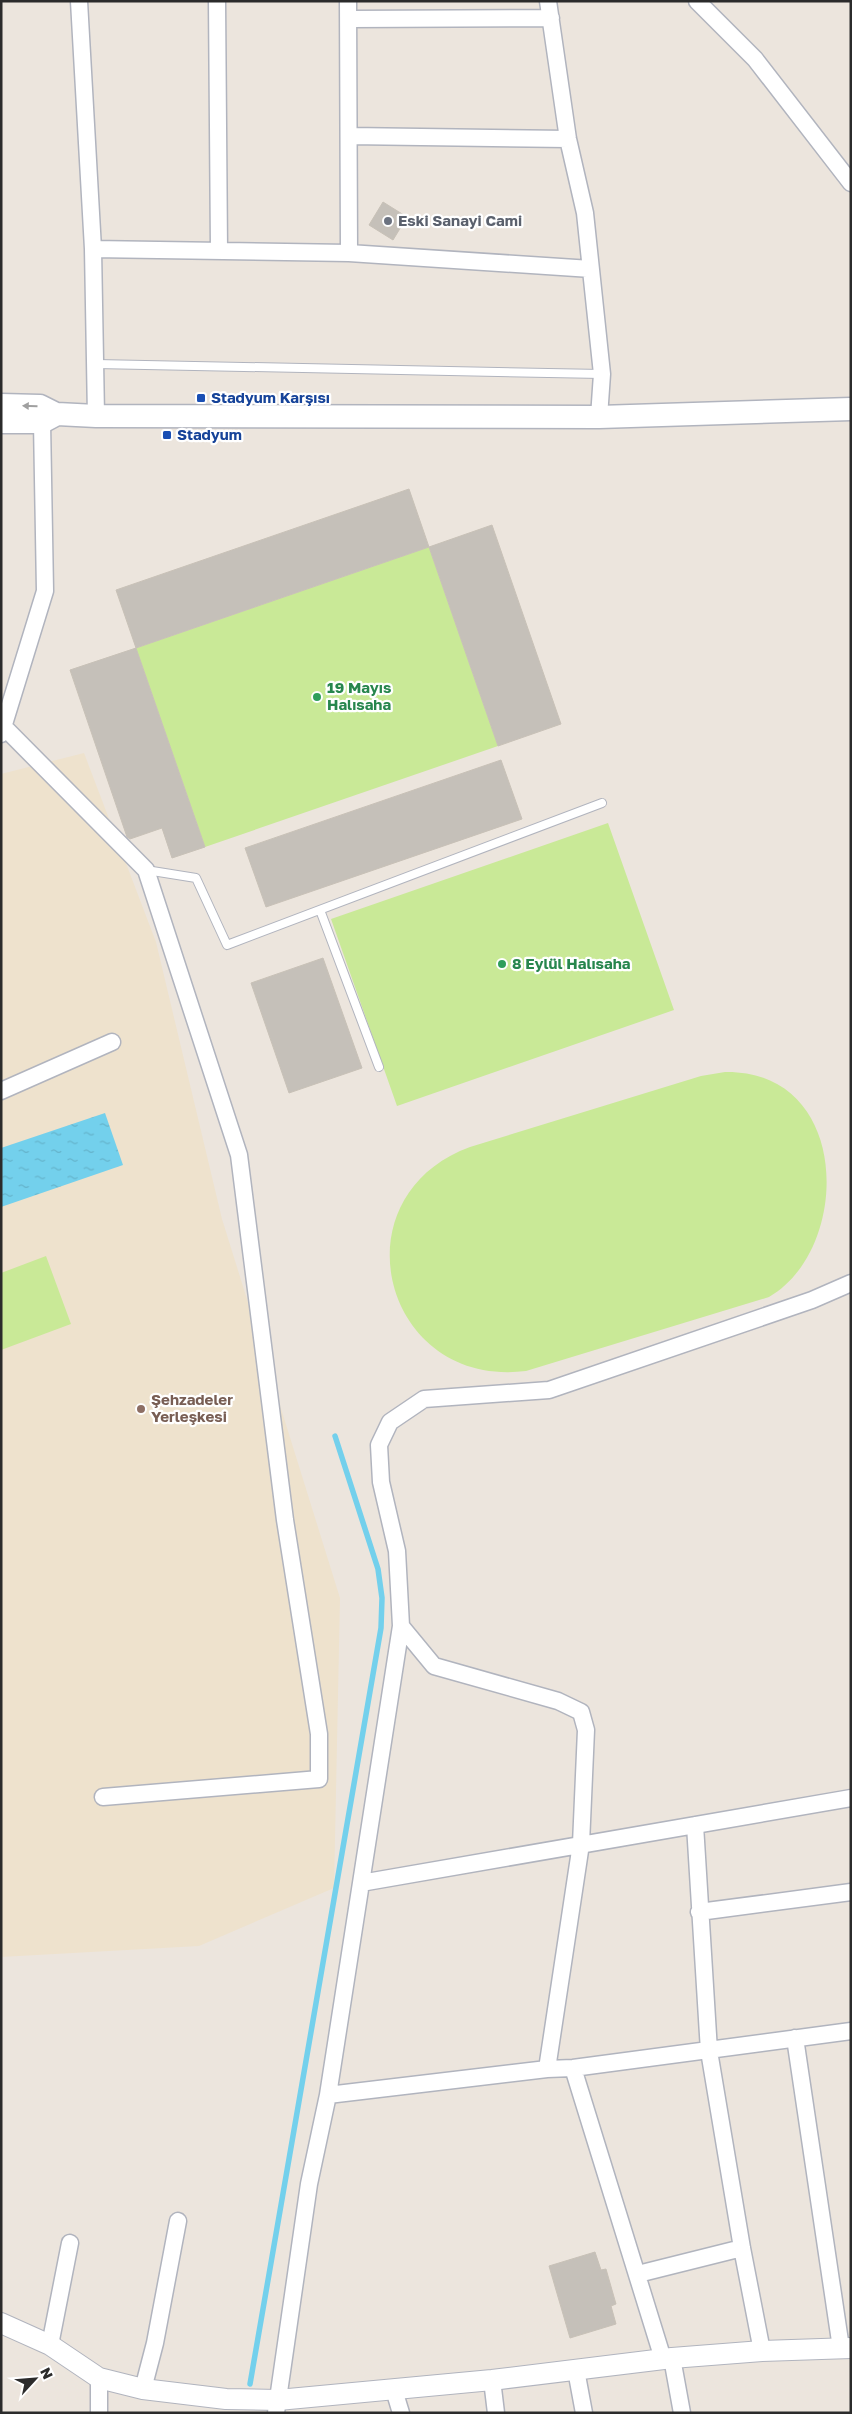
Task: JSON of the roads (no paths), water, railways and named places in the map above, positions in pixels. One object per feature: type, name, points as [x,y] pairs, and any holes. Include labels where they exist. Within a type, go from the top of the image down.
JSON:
[{"type":"main road","points":[[1,405],[40,406],[50,418]]},
{"type":"main road","points":[[1,422],[96,416],[599,417],[851,409]]},
{"type":"street","points":[[79,1],[93,249],[96,416]]},
{"type":"street","points":[[217,1],[219,251]]},
{"type":"street","points":[[348,1],[350,18],[350,136],[348,254]]},
{"type":"street","points":[[548,1],[568,139],[586,213],[602,374],[599,417]]},
{"type":"street","points":[[698,1],[755,59],[851,183]]},
{"type":"street","points":[[350,18],[550,18]]},
{"type":"street","points":[[350,136],[568,139]]},
{"type":"street","points":[[93,249],[348,254],[591,269]]},
{"type":"street","points":[[50,418],[45,592],[2,730],[146,870],[239,1155],[285,1520],[319,1734],[319,1779],[103,1797]]},
{"type":"street","points":[[2,1086],[112,1042]]},
{"type":"street","points":[[277,2406],[309,2184],[328,2095],[401,1626],[397,1551],[380,1473],[379,1445],[390,1422],[424,1399],[549,1390],[812,1300],[851,1283]]},
{"type":"street","points":[[401,1626],[434,1666],[558,1701],[581,1712],[586,1730],[581,1844],[547,2069]]},
{"type":"street","points":[[361,1883],[851,1798]]},
{"type":"street","points":[[695,1825],[709,2051],[742,2248],[762,2350]]},
{"type":"street","points":[[699,1912],[851,1892]]},
{"type":"street","points":[[328,2095],[547,2069],[573,2068],[851,2031]]},
{"type":"street","points":[[1,2323],[50,2345],[99,2378],[225,2406],[277,2406],[394,2390],[762,2350],[846,2348],[796,2038]]},
{"type":"street","points":[[573,2068],[638,2274],[668,2359],[682,2413]]},
{"type":"street","points":[[143,2389],[155,2343],[178,2221]]},
{"type":"street","points":[[50,2345],[70,2243]]},
{"type":"street","points":[[638,2274],[742,2248]]},
{"type":"street","points":[[576,2370],[584,2413]]},
{"type":"street","points":[[99,2378],[99,2413]]},
{"type":"street","points":[[492,2380],[496,2413]]},
{"type":"street","points":[[394,2390],[401,2413]]},
{"type":"lane","points":[[96,364],[602,374]]},
{"type":"lane","points":[[146,870],[196,878],[227,945],[602,803]]},
{"type":"lane","points":[[320,910],[379,1067]]},
{"type":"water","points":[[105,1113],[123,1165],[1,1207],[1,1148]]},
{"type":"waterway","points":[[250,2384],[381,1628],[382,1598],[378,1569],[335,1436]]},
{"type":"place","name":"Eski Sanayi Cami","points":[[388,221]]},
{"type":"place","name":"Stadyum Karşısı","points":[[201,398]]},
{"type":"place","name":"Stadyum","points":[[167,435]]},
{"type":"place","name":"19 Mayıs Halısaha","points":[[317,697]]},
{"type":"place","name":"8 Eylül Halısaha","points":[[502,964]]},
{"type":"place","name":"Şehzadeler Yerleşkesi","points":[[141,1409]]}]
